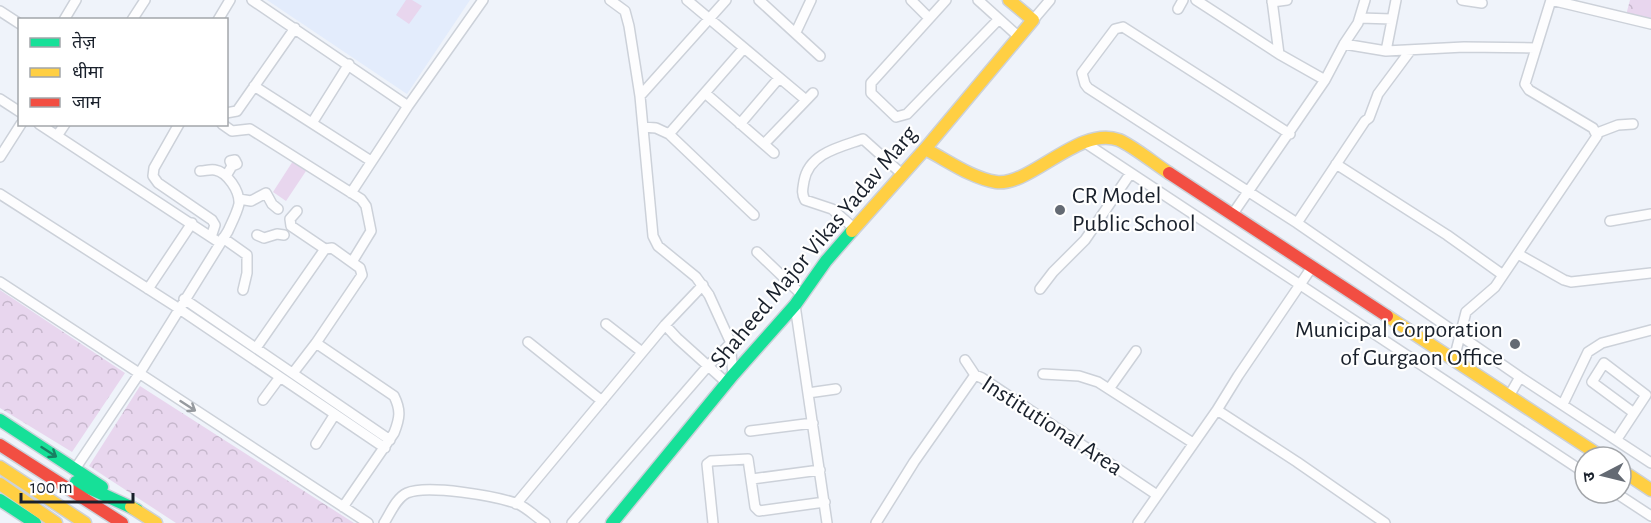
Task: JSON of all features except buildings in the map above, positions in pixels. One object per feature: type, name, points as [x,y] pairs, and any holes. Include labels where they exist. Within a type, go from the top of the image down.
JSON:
[{"type":"main road","points":[[1009,0],[1033,20]]},
{"type":"main road","name":"Shaheed Major Vikas Yadav Marg","points":[[612,523],[730,379],[799,300],[826,261],[925,149],[1033,20]]},
{"type":"main road","points":[[925,149],[984,177],[1003,182],[1022,175],[1084,142],[1107,136],[1119,140],[1584,445]]},
{"type":"main road","points":[[0,420],[156,523]]},
{"type":"main road","points":[[0,445],[122,523]]},
{"type":"main road","points":[[26,462],[62,474],[88,489],[137,510]]},
{"type":"main road","points":[[0,467],[85,523]]},
{"type":"main road","points":[[1633,478],[1651,490]]},
{"type":"main road","points":[[0,484],[56,523]]},
{"type":"main road","points":[[0,500],[35,523]]},
{"type":"street","points":[[65,18],[76,0]]},
{"type":"street","points":[[133,18],[145,0]]},
{"type":"street","points":[[219,18],[230,0]]},
{"type":"street","points":[[252,0],[408,106]]},
{"type":"street","points":[[351,193],[371,160],[483,0]]},
{"type":"street","points":[[687,0],[779,78],[809,96],[764,144]]},
{"type":"street","points":[[640,96],[726,0]]},
{"type":"street","points":[[759,0],[820,56]]},
{"type":"street","points":[[796,32],[811,0]]},
{"type":"street","points":[[911,0],[930,18]]},
{"type":"street","points":[[946,0],[871,83],[871,93],[896,117],[907,114],[999,19]]},
{"type":"street","points":[[978,0],[1019,37]]},
{"type":"street","name":"Shaheed Major Vikas Yadav Marg","points":[[1033,20],[1050,0]]},
{"type":"street","points":[[1178,9],[1183,0]]},
{"type":"street","points":[[1197,0],[1325,81]]},
{"type":"street","points":[[1279,54],[1272,1],[1287,0]]},
{"type":"street","points":[[1232,214],[1325,81],[1360,18],[1365,0]]},
{"type":"street","points":[[1386,51],[1396,0]]},
{"type":"street","points":[[1462,0],[1482,3]]},
{"type":"street","points":[[1597,133],[1593,128],[1527,87],[1527,75],[1551,0],[1651,24]]},
{"type":"street","points":[[614,1],[625,11],[628,18],[640,96],[654,236],[664,252],[703,285],[709,295],[730,344],[730,379]]},
{"type":"street","points":[[0,11],[18,23]]},
{"type":"street","points":[[1360,18],[1392,19]]},
{"type":"street","points":[[1290,134],[1124,27],[1115,29],[1082,73],[1088,88],[1297,224],[1520,377],[1651,463]]},
{"type":"street","points":[[228,113],[237,111],[295,28]]},
{"type":"street","points":[[1344,44],[1386,51],[1456,47],[1535,48]]},
{"type":"street","points":[[669,134],[744,48]]},
{"type":"street","points":[[1297,224],[1369,118],[1378,94],[1410,51]]},
{"type":"street","points":[[312,123],[349,64]]},
{"type":"street","points":[[740,124],[779,78]]},
{"type":"street","points":[[254,86],[371,160]]},
{"type":"street","points":[[705,93],[774,153]]},
{"type":"street","points":[[0,99],[18,111]]},
{"type":"street","points":[[1454,359],[1466,312],[1490,292],[1503,276],[1597,133],[1618,124],[1633,124]]},
{"type":"street","points":[[0,157],[20,126]]},
{"type":"street","points":[[42,126],[211,237],[247,255],[247,273],[243,290]]},
{"type":"street","points":[[57,136],[64,126]]},
{"type":"street","points":[[178,126],[154,168],[153,176],[158,183],[212,220],[215,225],[211,237]]},
{"type":"street","points":[[225,126],[232,131],[250,129],[364,202],[371,228],[352,262]]},
{"type":"street","points":[[643,127],[656,128],[669,134],[754,214]]},
{"type":"street","points":[[855,229],[832,208],[805,200],[802,194],[806,172],[821,154],[863,139],[902,174]]},
{"type":"street","points":[[1084,142],[1573,465]]},
{"type":"street","points":[[1336,164],[1447,235],[1503,276]]},
{"type":"street","points":[[226,176],[232,166]]},
{"type":"street","points":[[75,470],[138,374],[235,215],[239,199],[226,176],[215,170],[200,171]]},
{"type":"street","points":[[1040,289],[1053,272],[1085,240],[1130,174]]},
{"type":"street","points":[[239,199],[251,201],[266,193],[278,209]]},
{"type":"street","points":[[0,194],[178,308],[335,414],[388,444]]},
{"type":"street","points":[[288,230],[290,219],[297,211]]},
{"type":"street","points":[[1610,221],[1651,214]]},
{"type":"street","points":[[148,289],[192,223]]},
{"type":"street","points":[[257,235],[264,238],[288,230],[325,249],[332,248],[360,268],[362,275],[293,373]]},
{"type":"street","points":[[256,348],[325,249]]},
{"type":"street","points":[[757,252],[799,300],[808,393],[827,523]]},
{"type":"street","points":[[1518,254],[1571,282],[1651,273]]},
{"type":"street","points":[[1138,523],[1217,410],[1312,267]]},
{"type":"street","points":[[0,282],[368,523]]},
{"type":"street","points":[[516,504],[665,325],[703,285]]},
{"type":"street","points":[[184,298],[293,373],[388,444]]},
{"type":"street","points":[[606,324],[642,352]]},
{"type":"street","points":[[665,325],[708,366],[730,379]]},
{"type":"street","points":[[1563,404],[1588,352],[1602,343],[1651,330]]},
{"type":"street","points":[[528,342],[602,401]]},
{"type":"street","points":[[316,343],[394,396],[399,407],[400,420],[388,444],[344,507]]},
{"type":"street","points":[[572,523],[708,366],[730,344]]},
{"type":"street","points":[[1109,389],[1136,351]]},
{"type":"street","points":[[965,360],[975,375]]},
{"type":"street","points":[[1617,439],[1646,395],[1604,363],[1592,382],[1634,413]]},
{"type":"street","name":"Institutional Area","points":[[876,523],[914,462],[975,375],[1157,495]]},
{"type":"street","points":[[1043,375],[1089,378],[1193,443]]},
{"type":"street","points":[[264,400],[280,377]]},
{"type":"street","points":[[1509,396],[1520,377]]},
{"type":"street","points":[[808,393],[836,389]]},
{"type":"street","points":[[1217,410],[1385,523]]},
{"type":"street","points":[[316,444],[335,414]]},
{"type":"street","points":[[750,431],[813,423]]},
{"type":"street","points":[[713,523],[708,462],[748,459],[755,507],[759,511],[825,502]]},
{"type":"street","points":[[752,479],[820,470]]},
{"type":"street","points":[[384,523],[400,498],[410,492],[443,491],[472,493],[516,504],[545,523]]},
{"type":"street","points":[[1633,504],[1651,516]]},
{"type":"shaded area","points":[[267,0],[470,0],[407,94]]},
{"type":"green space","points":[[406,0],[412,0],[422,6],[409,24],[396,15]]},
{"type":"green space","points":[[1630,0],[1651,0],[1651,25],[1625,19]]},
{"type":"green space","points":[[293,161],[306,171],[286,201],[273,192]]},
{"type":"green space","points":[[0,290],[125,373],[72,452],[0,408]]},
{"type":"green space","points":[[140,386],[354,523],[176,523],[89,466]]},
{"type":"traffic: fast","points":[[612,523],[733,375],[795,305],[826,261],[852,231]]},
{"type":"traffic: fast","points":[[0,420],[102,487]]},
{"type":"traffic: fast","points":[[76,482],[137,510]]},
{"type":"traffic: fast","points":[[0,500],[35,523]]},
{"type":"traffic: slow","points":[[852,231],[925,149],[1033,20],[1009,0]]},
{"type":"traffic: slow","points":[[925,149],[968,173],[996,182],[1009,181],[1024,175],[1071,148],[1104,138],[1125,143],[1169,173]]},
{"type":"traffic: slow","points":[[1387,316],[1584,445]]},
{"type":"traffic: slow","points":[[0,467],[85,523]]},
{"type":"traffic: slow","points":[[1633,478],[1651,490]]},
{"type":"traffic: slow","points":[[0,484],[56,523]]},
{"type":"traffic: slow","points":[[131,507],[156,523]]},
{"type":"traffic: jam","points":[[1169,173],[1387,316]]},
{"type":"traffic: jam","points":[[0,445],[122,523]]},
{"type":"place","name":"CR Model Public School","points":[[1060,210]]},
{"type":"place","name":"Municipal Corporation of Gurgaon Office","points":[[1515,344]]}]
